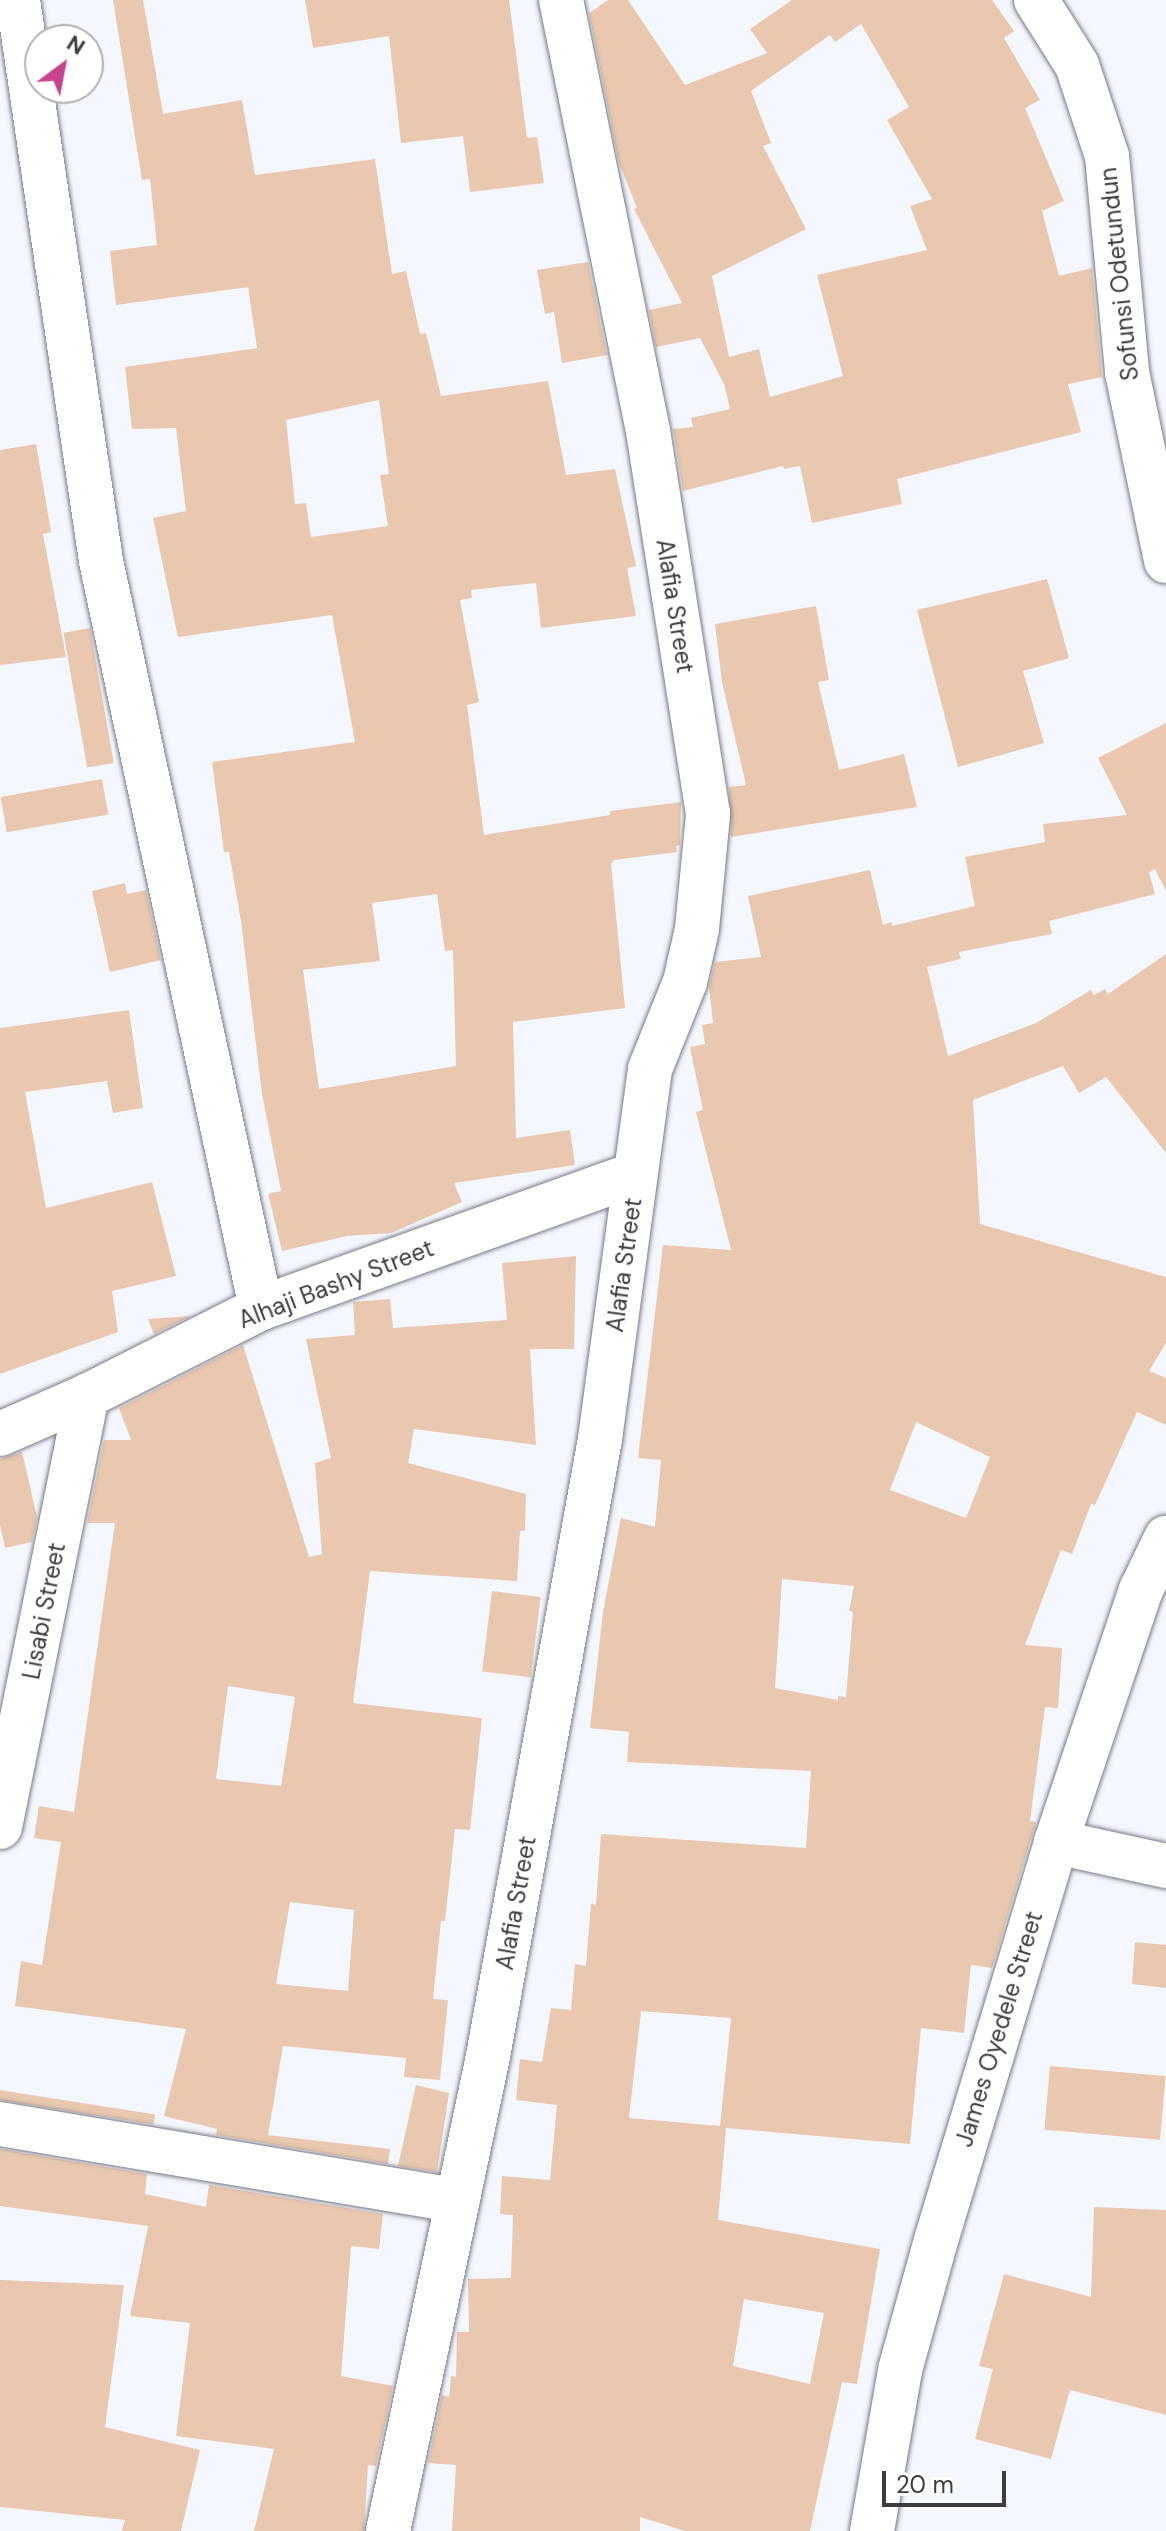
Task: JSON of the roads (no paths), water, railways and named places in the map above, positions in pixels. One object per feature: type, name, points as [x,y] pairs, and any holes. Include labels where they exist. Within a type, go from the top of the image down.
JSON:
[{"type":"street","points":[[18,0],[101,561],[261,1308]]},
{"type":"street","name":"Alafia Street","points":[[388,2531],[488,2056],[600,1439],[650,1069],[685,982],[697,929],[708,814],[648,431],[561,0]]},
{"type":"street","name":"Sofunsi Odetundun","points":[[1036,0],[1077,65],[1107,156],[1127,372],[1166,561]]},
{"type":"street","name":"Alhaji Bashy Street","points":[[0,1434],[87,1396],[261,1308],[636,1174]]},
{"type":"street","name":"Lisabi Street","points":[[0,1827],[87,1396]]},
{"type":"street","name":"James Oyedele Street","points":[[872,2531],[900,2370],[1056,1842],[1141,1590],[1166,1538]]},
{"type":"street","points":[[1056,1842],[1166,1866]]},
{"type":"street","points":[[0,2124],[458,2201]]}]
